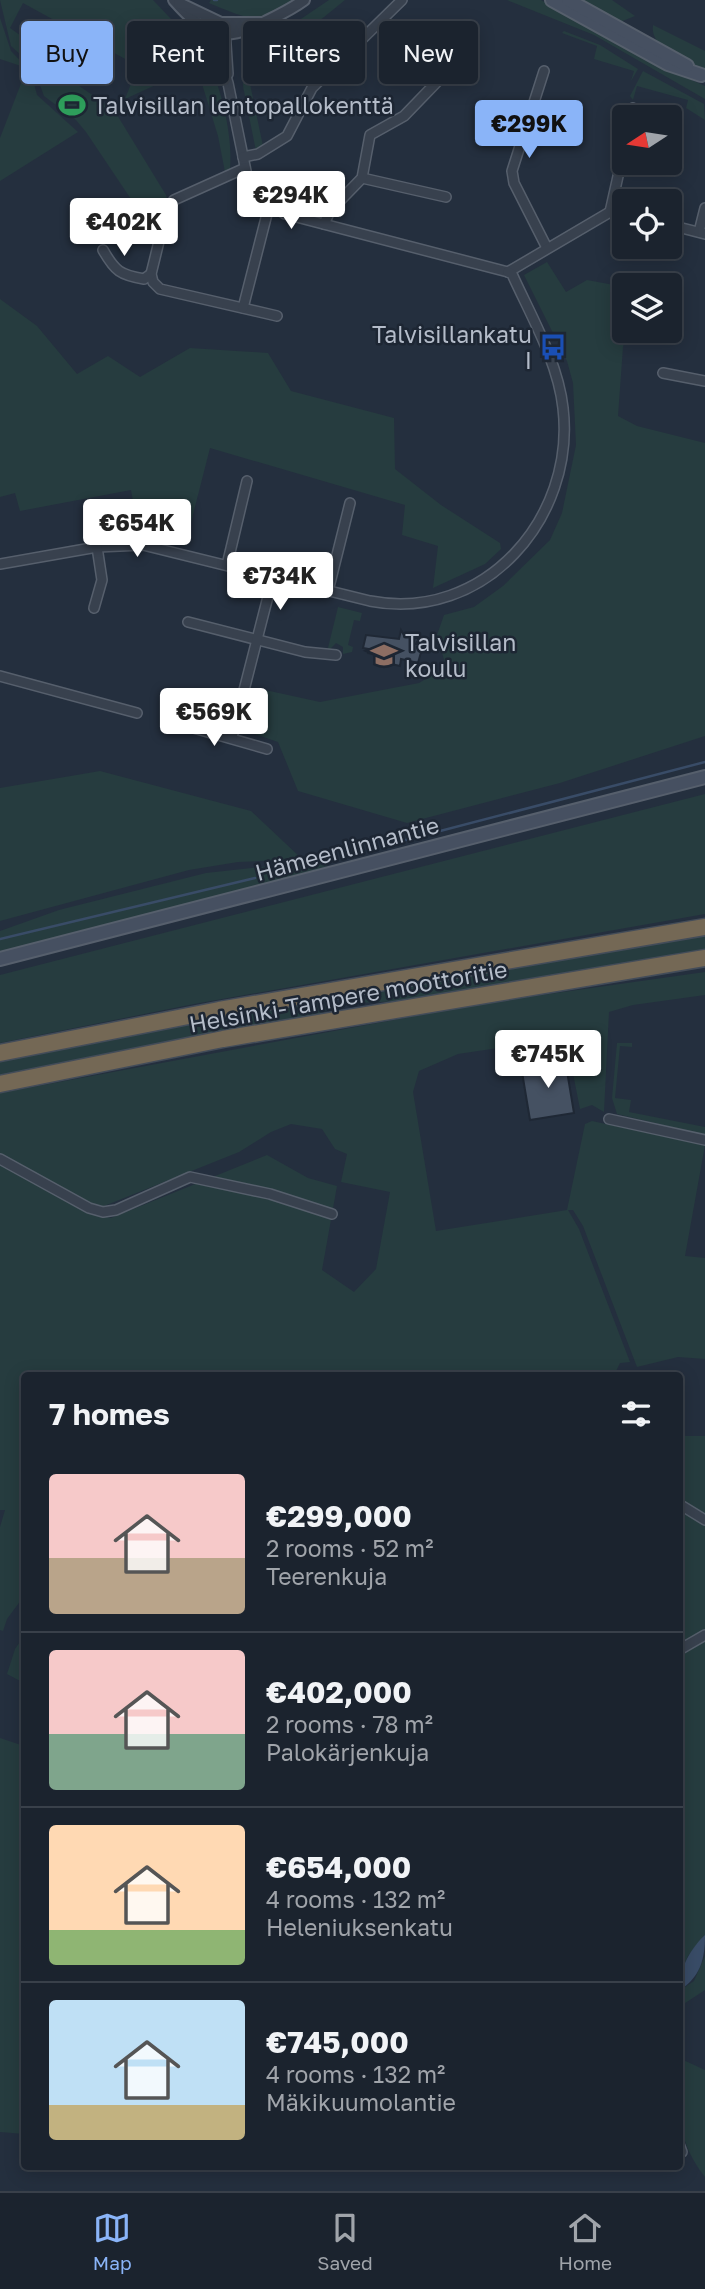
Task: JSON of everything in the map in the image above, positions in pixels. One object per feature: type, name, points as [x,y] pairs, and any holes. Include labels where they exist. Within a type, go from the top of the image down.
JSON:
[{"type":"highway","name":"Helsinki-Tampere moottoritie","points":[[0,1053],[233,1008],[705,927]]},
{"type":"highway","name":"Helsinki-Tampere moottoritie","points":[[0,1084],[223,1040],[701,960]]},
{"type":"main road","points":[[552,0],[668,64],[703,76]]},
{"type":"main road","points":[[568,0],[672,56],[703,76]]},
{"type":"main road","name":"Hämeenlinnantie","points":[[0,959],[705,777]]},
{"type":"street","points":[[229,30],[253,30],[304,0]]},
{"type":"street","points":[[243,157],[258,154],[286,136],[312,88],[402,0]]},
{"type":"street","points":[[175,1],[193,21]]},
{"type":"street","points":[[544,71],[512,171],[514,183],[547,248]]},
{"type":"street","points":[[0,564],[97,547],[143,545],[389,604],[420,603],[451,596],[495,572],[515,555],[536,528],[549,505],[560,469],[564,442],[562,404],[552,365],[514,278],[508,272],[285,214],[272,206],[256,192],[245,168],[228,84]]},
{"type":"street","points":[[324,224],[330,211],[362,178],[370,135],[404,116],[435,84]]},
{"type":"street","points":[[245,168],[174,200],[166,213],[152,278],[160,289],[277,316]]},
{"type":"street","points":[[508,272],[610,212],[618,175]]},
{"type":"street","points":[[362,178],[446,197]]},
{"type":"street","points":[[243,308],[267,214],[272,206]]},
{"type":"street","points":[[682,228],[702,233],[705,208]]},
{"type":"street","points":[[103,250],[114,270],[122,276],[152,278]]},
{"type":"street","points":[[663,373],[705,381]]},
{"type":"street","points":[[227,565],[247,481]]},
{"type":"street","points":[[328,591],[350,503]]},
{"type":"street","points":[[94,608],[102,580],[97,547]]},
{"type":"street","points":[[232,737],[274,577]]},
{"type":"street","points":[[188,622],[305,652],[336,655]]},
{"type":"street","points":[[0,676],[137,713]]},
{"type":"street","points":[[169,721],[267,749]]},
{"type":"street","points":[[609,1119],[705,1140]]},
{"type":"street","points":[[0,1159],[89,1209],[103,1212],[135,1203],[190,1177],[270,1194],[332,1214]]},
{"type":"street","points":[[683,1506],[705,1520]]},
{"type":"street","points":[[683,1648],[705,1635]]},
{"type":"green space","points":[[0,0],[153,0],[173,21],[127,21],[127,60],[113,52],[113,21],[56,21],[23,3],[10,28],[21,36],[21,55],[11,46]]},
{"type":"green space","points":[[211,0],[297,0],[271,13],[253,17],[235,14],[209,3]]},
{"type":"green space","points":[[329,0],[345,0],[319,21],[298,21]]},
{"type":"green space","points":[[507,0],[541,0],[657,64],[705,86],[705,99],[594,35]]},
{"type":"green space","points":[[575,0],[612,0],[635,16],[620,22]]},
{"type":"green space","points":[[0,18],[11,51],[21,62],[21,66],[0,59]]},
{"type":"green space","points":[[653,25],[705,51],[705,70],[663,47],[653,33]]},
{"type":"green space","points":[[564,31],[600,45],[638,69],[631,81],[634,71],[594,59],[597,46],[562,33]]},
{"type":"green space","points":[[643,71],[704,104],[705,120],[686,108],[688,100],[637,86],[633,100],[630,96]]},
{"type":"green space","points":[[21,84],[34,84],[37,95],[78,132],[0,181],[0,138]]},
{"type":"green space","points":[[40,84],[76,84],[114,110],[166,195],[168,202],[158,230],[149,226],[76,120],[44,96]]},
{"type":"green space","points":[[131,84],[158,84],[125,99]]},
{"type":"green space","points":[[202,84],[217,84],[221,97],[230,154],[230,170],[225,172],[218,136]]},
{"type":"green space","points":[[250,84],[263,146],[256,151],[243,86]]},
{"type":"green space","points":[[547,262],[566,292],[587,280],[612,285],[612,343],[624,343],[618,416],[637,426],[705,443],[705,736],[560,783],[407,823],[298,791],[278,742],[243,730],[256,688],[320,702],[419,683],[446,667],[437,635],[444,615],[474,607],[503,586],[550,540],[562,513],[576,445],[573,383],[567,361],[524,275]]},
{"type":"green space","points":[[0,299],[37,326],[77,374],[108,356],[140,377],[190,348],[268,353],[291,391],[394,418],[395,469],[441,505],[500,543],[501,549],[485,564],[433,588],[438,546],[402,535],[405,505],[210,448],[185,546],[161,540],[160,543],[125,539],[124,535],[139,532],[131,490],[20,511],[15,493],[0,497]]},
{"type":"green space","points":[[338,607],[362,613],[360,621],[354,620],[348,645],[353,647],[352,652],[343,654],[343,647],[336,643],[327,652]]},
{"type":"green space","points":[[100,771],[251,811],[302,859],[238,862],[189,870],[0,921],[0,788]]},
{"type":"green space","points":[[705,794],[705,914],[194,1004],[0,1043],[0,975]]},
{"type":"green space","points":[[326,860],[328,865],[320,870],[0,952],[0,931],[59,910],[206,873]]},
{"type":"green space","points":[[705,933],[705,950],[405,1001],[357,1003],[399,985]]},
{"type":"green space","points":[[705,972],[705,995],[633,1005],[609,1012],[604,1112],[592,1105],[580,1109],[566,1038],[458,1054],[419,1071],[413,1092],[436,1231],[567,1210],[585,1124],[592,1121],[705,1145],[685,1256],[705,1258],[705,1359],[678,1357],[637,1367],[583,1226],[573,1210],[568,1210],[579,1229],[630,1362],[620,1363],[616,1372],[21,1372],[21,1600],[7,1619],[3,1631],[0,1630],[0,1527],[5,1510],[0,1510],[0,1164],[89,1213],[111,1218],[267,1155],[308,1178],[337,1186],[322,1270],[354,1292],[376,1269],[390,1192],[341,1182],[347,1154],[335,1149],[322,1129],[291,1124],[271,1132],[239,1152],[99,1208],[0,1156],[0,1093],[485,1003]]},
{"type":"green space","points":[[303,1001],[325,1004],[330,1009],[306,1019],[0,1077],[0,1059]]},
{"type":"green space","points":[[617,1043],[632,1043],[632,1047],[620,1046],[615,1098],[631,1100],[629,1112],[705,1127],[705,1135],[617,1114],[612,1098]]},
{"type":"green space","points":[[683,1436],[705,1436],[705,1515],[683,1503]]},
{"type":"green space","points":[[683,1509],[705,1523],[705,1935],[688,1956],[683,1967]]},
{"type":"green space","points":[[21,1640],[21,1681],[7,1674],[15,1649]]},
{"type":"green space","points":[[0,1738],[21,1745],[21,2134],[0,2132]]},
{"type":"green space","points":[[705,1956],[705,1990],[683,2004],[683,1988],[694,1981]]},
{"type":"green space","points":[[683,2060],[705,2070],[705,2177],[683,2135]]},
{"type":"water","points":[[705,1935],[700,1967],[683,1988],[683,1970],[694,1947]]},
{"type":"building","points":[[401,630],[405,637],[418,639],[416,644],[423,645],[418,663],[401,659],[400,666],[387,663],[388,658],[368,653],[369,649],[363,648],[366,635],[399,639]]},
{"type":"building","points":[[565,1059],[574,1113],[530,1120],[521,1066]]},
{"type":"waterway","points":[[398,842],[705,762]]},
{"type":"waterway","points":[[0,939],[255,878]]},
{"type":"place","name":"Talvisillan lentopallokenttä","points":[[72,105]]},
{"type":"place","name":"Talvisillankatu I","points":[[553,347]]},
{"type":"place","name":"Talvisillan koulu","points":[[384,655]]}]
